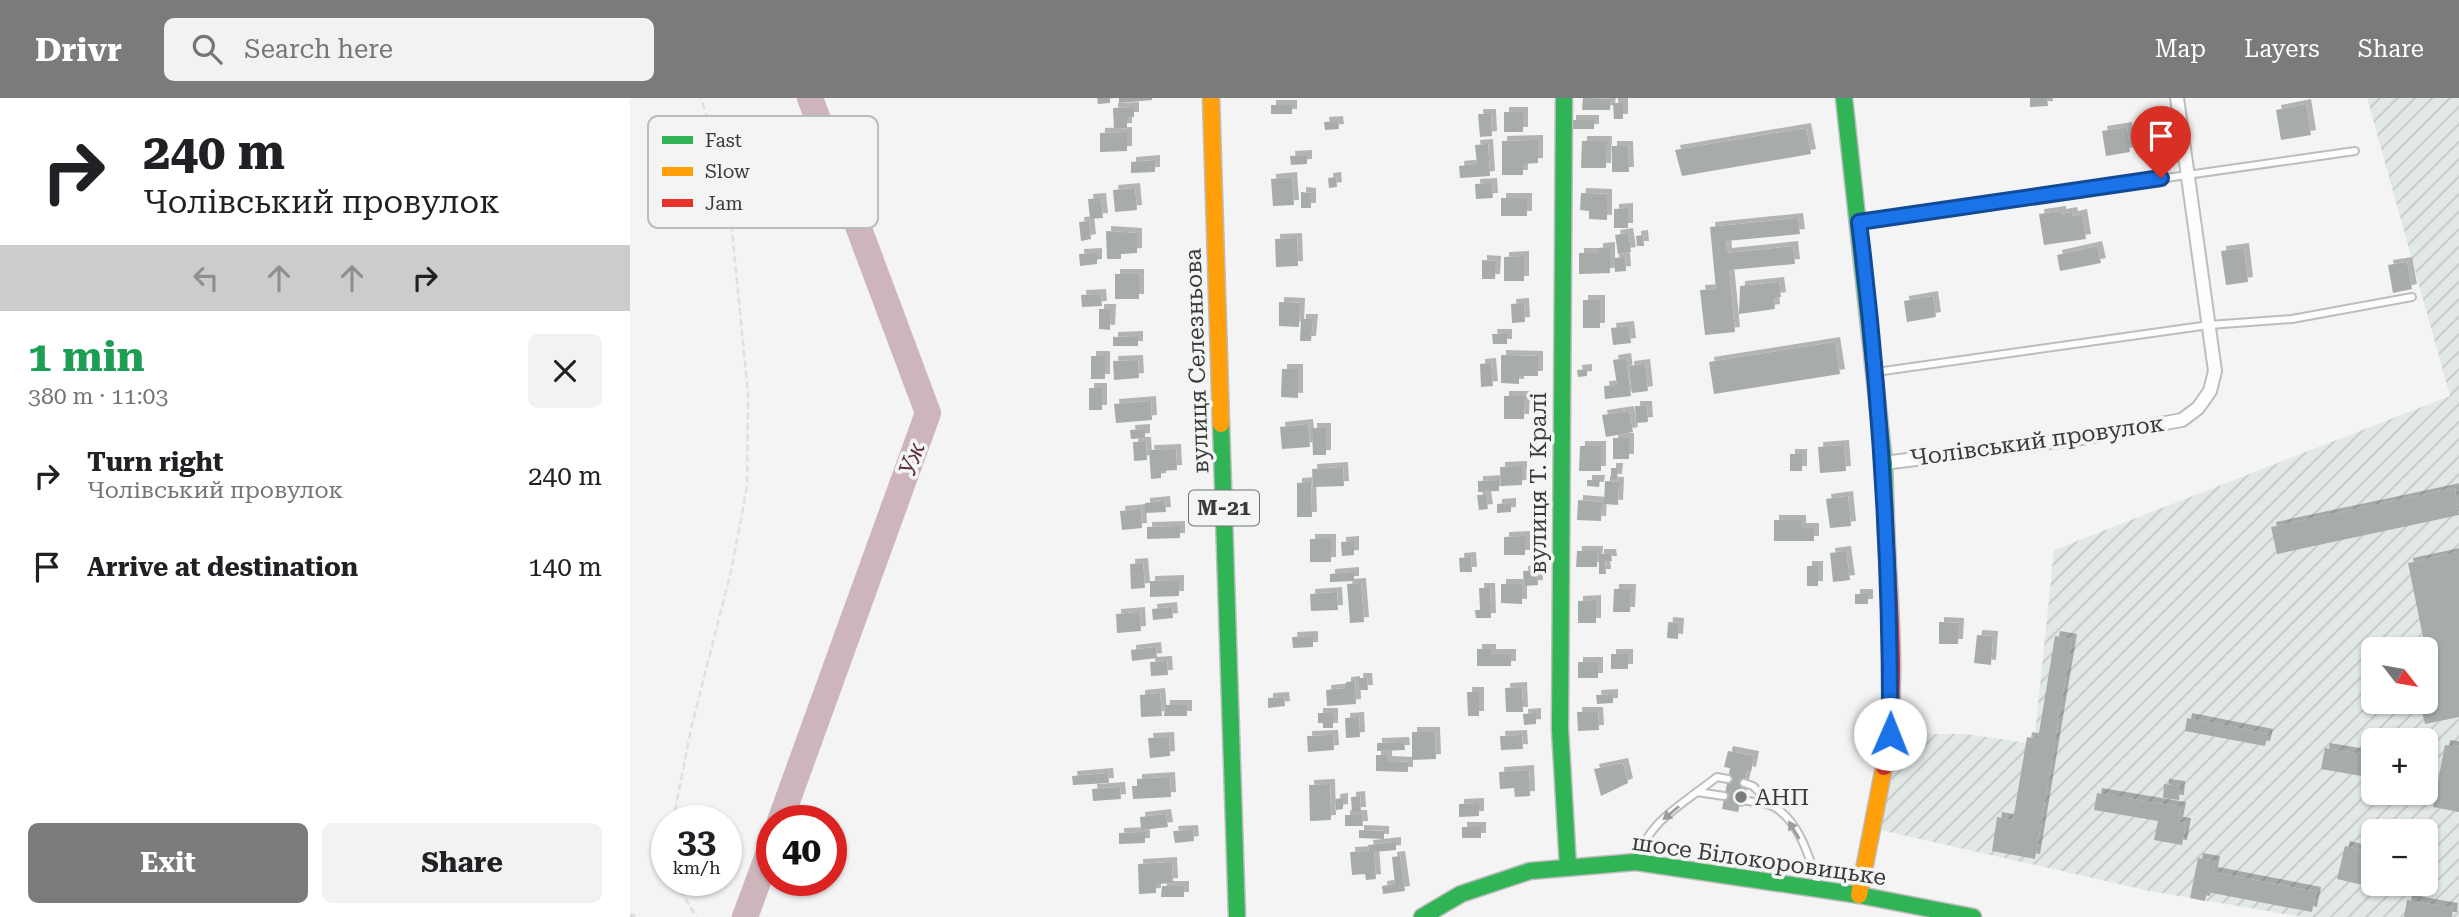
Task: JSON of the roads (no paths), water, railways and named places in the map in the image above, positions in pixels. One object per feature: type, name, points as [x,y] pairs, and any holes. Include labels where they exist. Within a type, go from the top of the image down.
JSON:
[{"type":"main road","name":"вулиця Селезньова","points":[[1211,98],[1237,917]]},
{"type":"main road","name":"вулиця Т. Кралі","points":[[1564,98],[1560,729],[1568,867]]},
{"type":"main road","points":[[1844,98],[1884,463],[1891,648],[1890,734],[1858,895]]},
{"type":"main road","name":"шосе Білокоровицьке","points":[[1422,917],[1461,894],[1530,871],[1636,862],[1858,895],[1973,917]]},
{"type":"street","name":"Чолівський провулок","points":[[1884,463],[2082,438],[2182,420],[2198,408],[2210,391],[2215,371],[2177,98]]},
{"type":"lane","points":[[1859,222],[2355,151]]},
{"type":"lane","points":[[1876,372],[2209,325],[2292,319],[2412,297]]},
{"type":"lane","points":[[1636,862],[1643,839],[1668,814],[1717,777],[1728,779]]},
{"type":"lane","points":[[1744,783],[1753,786],[1789,821],[1809,855],[1819,890]]},
{"type":"lane","points":[[1697,792],[1724,796]]},
{"type":"lane","points":[[1741,800],[1773,806]]},
{"type":"waterway","name":"Уж","points":[[810,98],[817,116]]},
{"type":"waterway","name":"Уж","points":[[786,805],[928,413],[859,228]]},
{"type":"waterway","name":"Уж","points":[[745,917],[756,887]]},
{"type":"railway","points":[[630,915],[635,917]]},
{"type":"place","name":"АНП","points":[[1741,797]]}]
